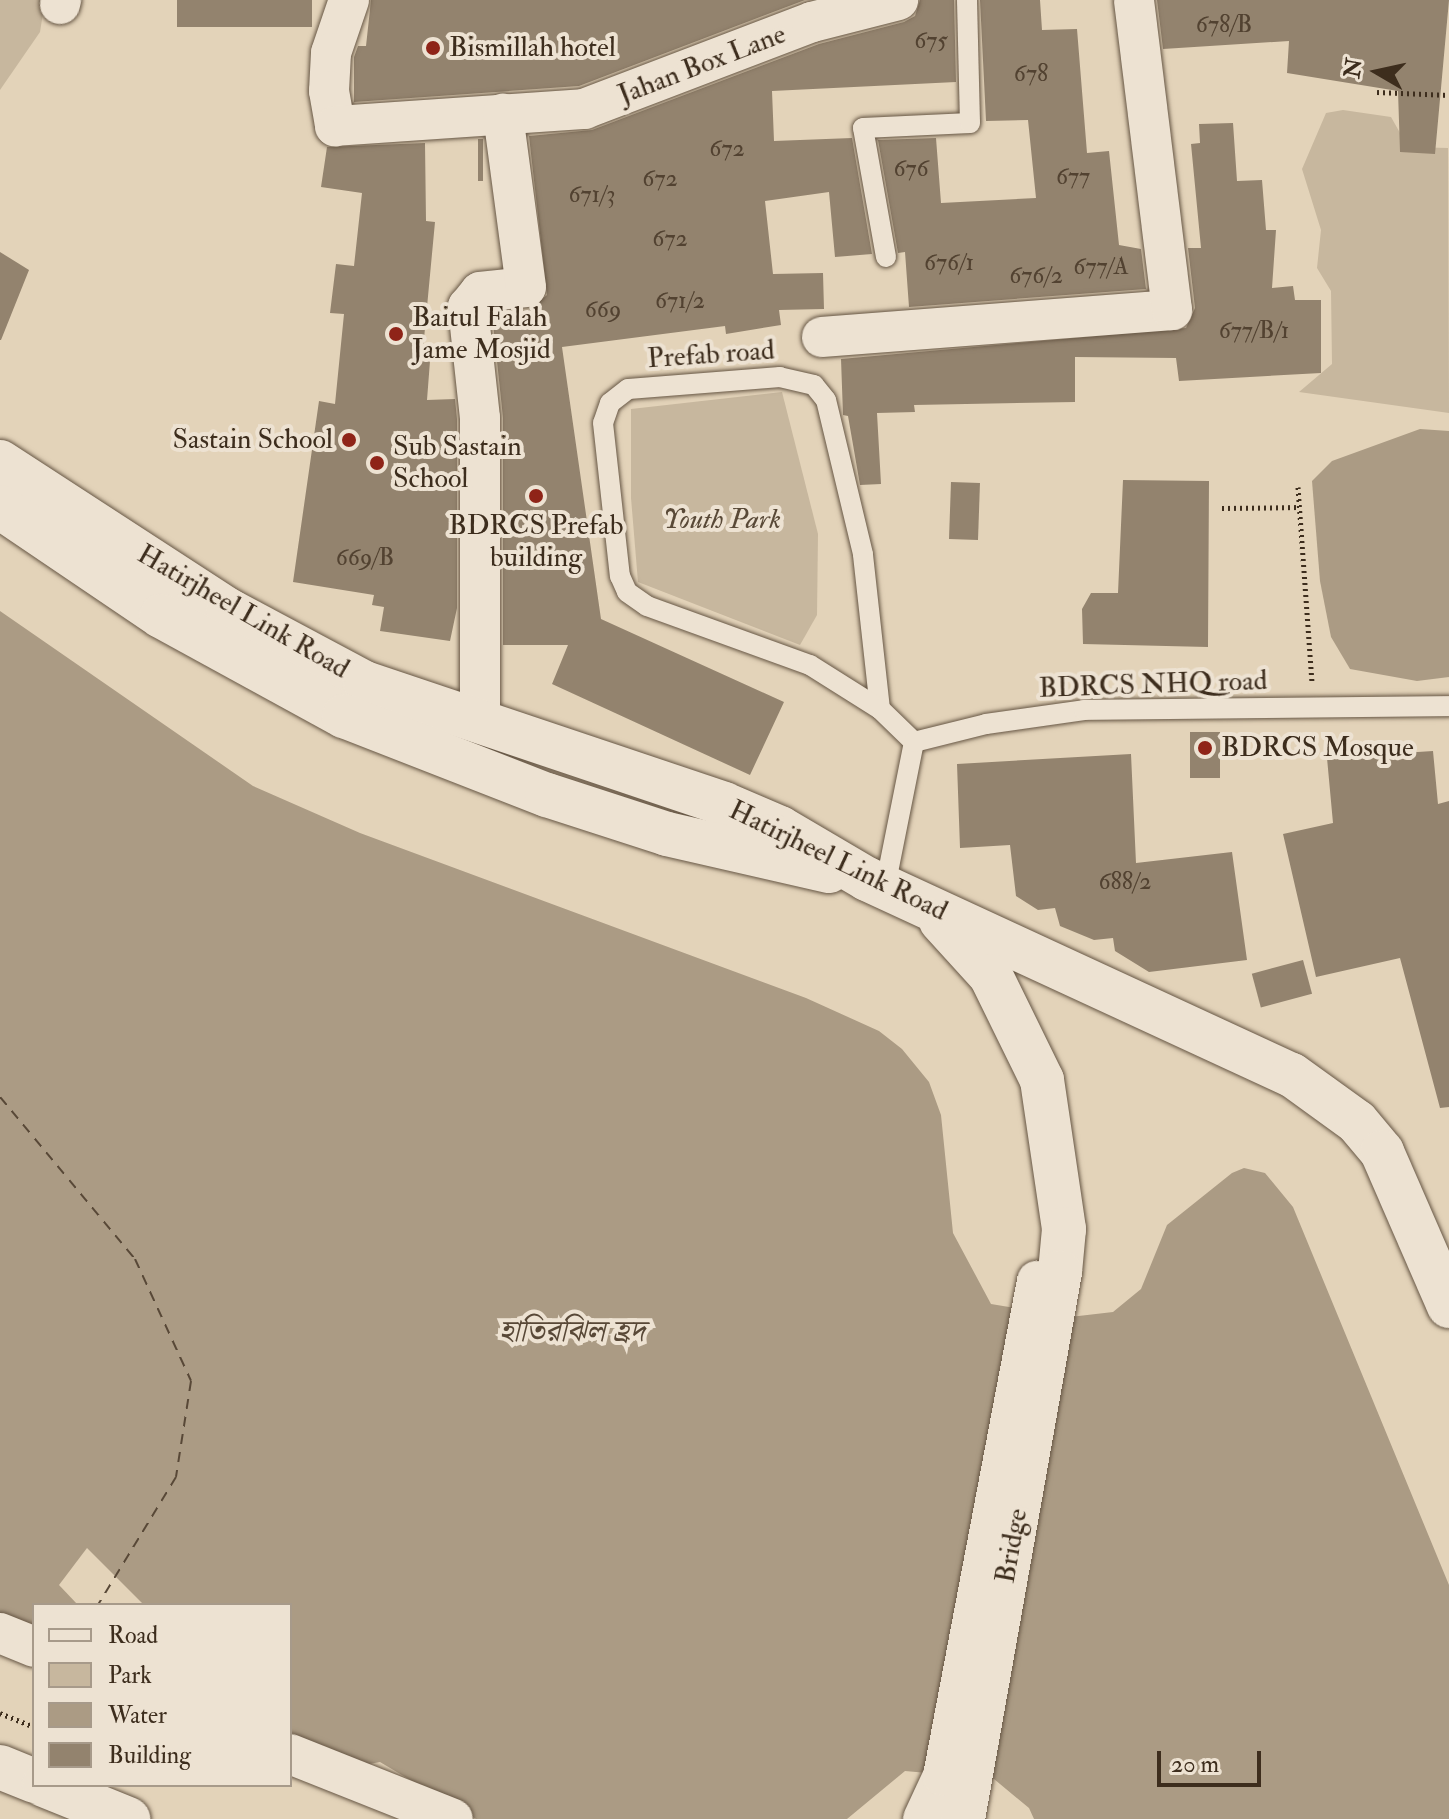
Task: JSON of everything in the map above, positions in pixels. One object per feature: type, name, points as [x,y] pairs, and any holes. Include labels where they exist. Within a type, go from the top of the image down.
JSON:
[{"type":"main road","name":"Hatirjheel Link Road","points":[[0,462],[228,610],[365,683],[724,804],[780,828],[891,890],[1292,1075],[1334,1103],[1382,1152],[1449,1306]]},
{"type":"main road","points":[[0,507],[161,616],[344,716],[547,795],[667,834],[891,890]]},
{"type":"main road","name":"Hatirjheel Link Road","points":[[891,890],[991,976],[1042,1080],[1064,1229],[1060,1272]]},
{"type":"main road","name":"Bridge","points":[[963,1819],[1060,1272]]},
{"type":"main road","points":[[0,1767],[32,1780]]},
{"type":"main road","points":[[49,1787],[128,1819]]},
{"type":"street","name":"Jahan Box Lane","points":[[349,0],[331,53],[335,126],[584,109],[812,22],[898,0]]},
{"type":"street","points":[[822,337],[1172,310],[1134,0]]},
{"type":"street","points":[[480,723],[480,418],[468,307],[480,292],[526,287],[503,114]]},
{"type":"street","points":[[0,447],[286,643],[449,736],[691,825],[796,844],[891,885],[951,923],[1016,1051],[1040,1131],[1044,1243],[943,1776],[923,1819]]},
{"type":"street","points":[[0,1633],[32,1646]]},
{"type":"street","points":[[292,1755],[453,1819]]},
{"type":"lane","points":[[886,257],[863,128],[970,123],[967,0]]},
{"type":"lane","name":"Prefab road","points":[[880,709],[863,554],[826,400],[814,385],[780,377],[628,389],[610,403],[603,423],[620,576],[627,592],[647,606],[810,665],[880,709],[914,742]]},
{"type":"lane","name":"BDRCS NHQ road","points":[[914,742],[986,724],[1084,710],[1449,706]]},
{"type":"lane","points":[[891,890],[914,742]]},
{"type":"path","points":[[1377,92],[1449,95]]},
{"type":"path","points":[[1298,487],[1314,708]]},
{"type":"path","points":[[1222,508],[1299,507]]},
{"type":"path","points":[[0,1713],[32,1726]]},
{"type":"green space","points":[[0,0],[45,0],[40,32],[0,90]]},
{"type":"green space","points":[[1343,110],[1391,117],[1408,147],[1448,148],[1449,413],[1299,392],[1332,364],[1331,291],[1317,268],[1321,230],[1302,169],[1326,113]]},
{"type":"green space","name":"Youth Park","points":[[782,392],[818,534],[817,615],[800,645],[638,582],[631,498],[631,409]]},
{"type":"water","points":[[1420,429],[1449,431],[1449,677],[1417,681],[1350,669],[1331,637],[1320,581],[1312,481],[1332,461]]},
{"type":"water","name":"হাতিরঝিল হ্রদ","points":[[0,611],[253,786],[360,833],[806,998],[879,1031],[902,1049],[929,1082],[941,1115],[953,1233],[991,1304],[1070,1317],[1113,1312],[1141,1289],[1167,1225],[1232,1173],[1244,1168],[1265,1173],[1293,1207],[1449,1585],[1449,1819],[1034,1819],[1029,1808],[994,1779],[905,1771],[847,1819],[476,1819],[380,1762],[305,1776],[292,1771],[292,1603],[32,1603],[32,1657],[0,1641]]},
{"type":"pier","points":[[87,1548],[142,1603],[76,1603],[59,1585]]},
{"type":"building","points":[[177,0],[312,0],[312,27],[177,27]]},
{"type":"building","points":[[371,0],[805,0],[579,86],[354,102],[354,57],[358,46],[366,46]]},
{"type":"building","points":[[920,0],[954,0],[956,82],[772,91],[774,141],[852,138],[872,254],[835,257],[829,192],[765,201],[773,274],[823,273],[824,309],[779,310],[781,325],[726,334],[725,326],[562,347],[601,619],[784,702],[750,775],[552,684],[568,645],[503,645],[503,418],[492,314],[529,310],[547,295],[529,136],[592,130],[819,44],[904,22],[915,16]]},
{"type":"building","points":[[980,0],[1040,0],[1042,30],[1077,29],[1087,153],[1109,151],[1119,245],[1141,249],[1146,289],[909,307],[905,252],[898,253],[878,140],[936,138],[941,203],[1036,198],[1028,120],[986,121]]},
{"type":"building","points":[[1157,0],[1449,0],[1435,154],[1400,152],[1398,91],[1287,73],[1289,41],[1163,49]]},
{"type":"building","points":[[1233,123],[1237,181],[1262,180],[1266,230],[1276,230],[1272,288],[1293,286],[1295,300],[1321,300],[1321,373],[1179,381],[1176,358],[1075,357],[1075,402],[914,405],[915,412],[877,413],[881,484],[860,485],[848,416],[843,415],[841,359],[1186,328],[1195,308],[1188,248],[1201,248],[1191,144],[1200,143],[1199,124]]},
{"type":"building","points":[[478,139],[483,139],[483,181],[478,181]]},
{"type":"building","points":[[425,143],[426,221],[435,222],[422,360],[430,361],[427,400],[455,399],[457,419],[457,608],[450,641],[380,631],[384,607],[372,605],[374,595],[293,582],[319,401],[335,404],[344,314],[330,313],[336,264],[354,266],[362,193],[321,187],[327,147]]},
{"type":"building","points":[[0,252],[29,270],[1,340],[0,340]]},
{"type":"building","points":[[1123,480],[1209,481],[1208,647],[1083,644],[1082,609],[1091,593],[1118,593]]},
{"type":"building","points":[[951,482],[980,483],[978,540],[949,539]]},
{"type":"building","name":"BDRCS Mosque","points":[[1190,732],[1220,732],[1220,778],[1190,778]]},
{"type":"building","points":[[1433,751],[1438,804],[1449,801],[1449,1107],[1440,1108],[1400,958],[1316,977],[1283,834],[1333,823],[1327,758]]},
{"type":"building","points":[[1131,754],[1136,863],[1232,852],[1247,960],[1149,972],[1115,951],[1113,938],[1094,940],[1060,926],[1055,908],[1038,910],[1016,896],[1010,845],[960,848],[957,764]]},
{"type":"building","points":[[1303,960],[1312,994],[1261,1008],[1252,974]]},
{"type":"ferry route","points":[[0,1097],[135,1259],[191,1381],[176,1477],[99,1603]]},
{"type":"place","name":"Bismillah hotel","points":[[433,48]]},
{"type":"place","name":"Baitul Falah Jame Mosjid","points":[[396,334]]},
{"type":"place","name":"Sastain School","points":[[349,440]]},
{"type":"place","name":"Sub Sastain School","points":[[377,463]]},
{"type":"place","name":"BDRCS Prefab building","points":[[536,496]]},
{"type":"place","name":"BDRCS Mosque","points":[[1205,748]]}]
